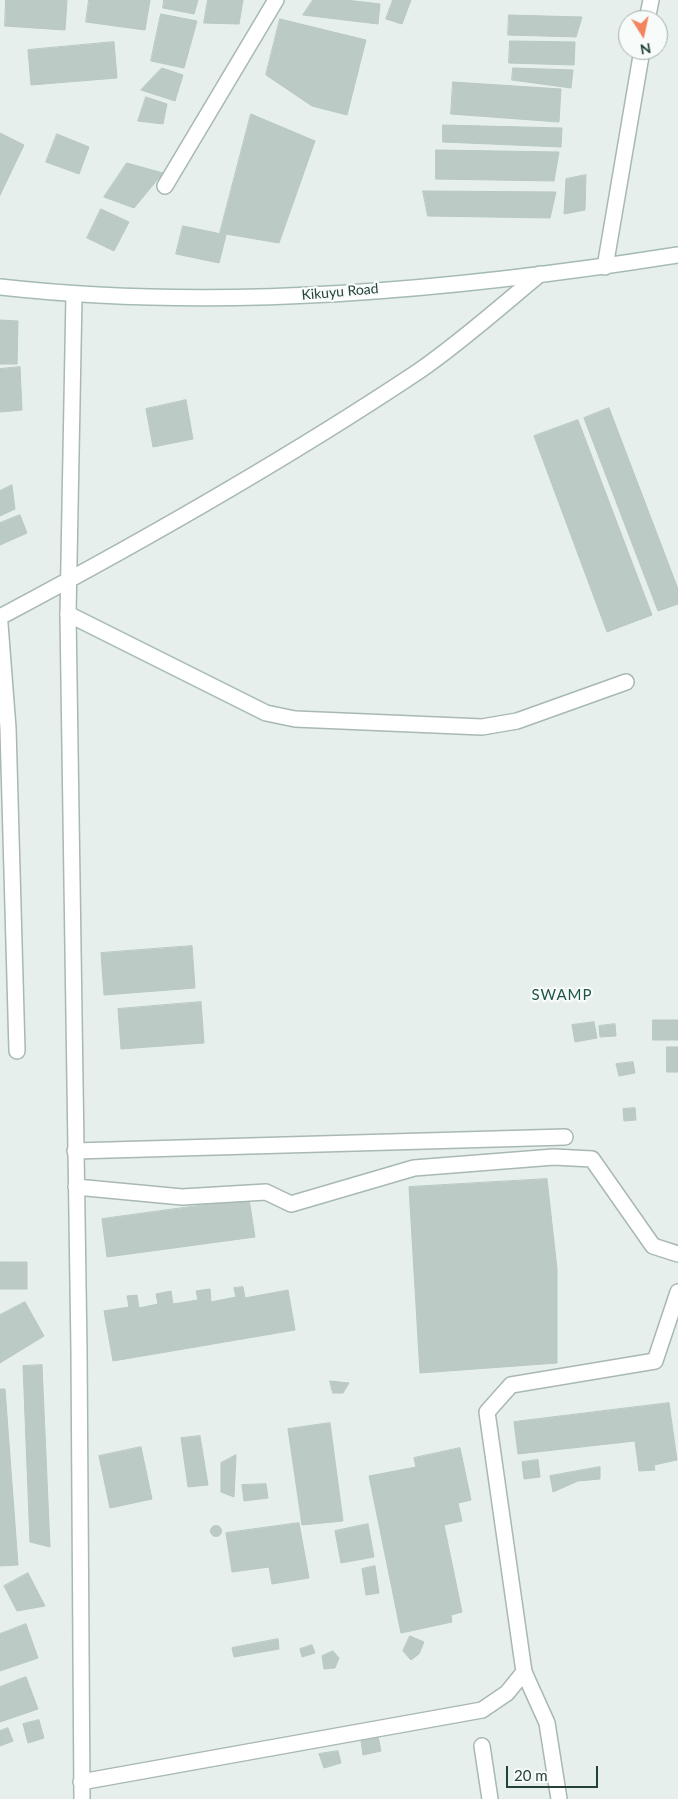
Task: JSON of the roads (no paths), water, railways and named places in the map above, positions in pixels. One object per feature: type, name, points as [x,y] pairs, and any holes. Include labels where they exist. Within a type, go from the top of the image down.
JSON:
[{"type":"street","points":[[165,186],[276,0]]},
{"type":"street","points":[[605,267],[640,60]]},
{"type":"street","name":"Kikuyu Road","points":[[0,287],[74,295],[272,298],[540,274],[605,267],[678,255]]},
{"type":"street","points":[[0,617],[238,484],[419,371],[462,339],[540,274]]},
{"type":"street","points":[[74,295],[68,614],[82,1799]]},
{"type":"street","points":[[68,614],[266,713],[295,719],[482,727],[517,721],[626,682]]},
{"type":"street","points":[[0,624],[8,728],[17,1051]]},
{"type":"street","points":[[75,1151],[564,1137]]},
{"type":"street","points":[[76,1187],[182,1197],[266,1192],[291,1204],[414,1168],[554,1157],[592,1159],[653,1246],[678,1254]]},
{"type":"street","points":[[559,1799],[547,1722],[524,1672],[487,1412],[511,1385],[656,1361],[678,1292]]},
{"type":"street","points":[[81,1782],[482,1710],[506,1693],[524,1672]]},
{"type":"street","points":[[482,1746],[490,1799]]},
{"type":"district","name":"SWAMP","points":[[562,995]]}]
